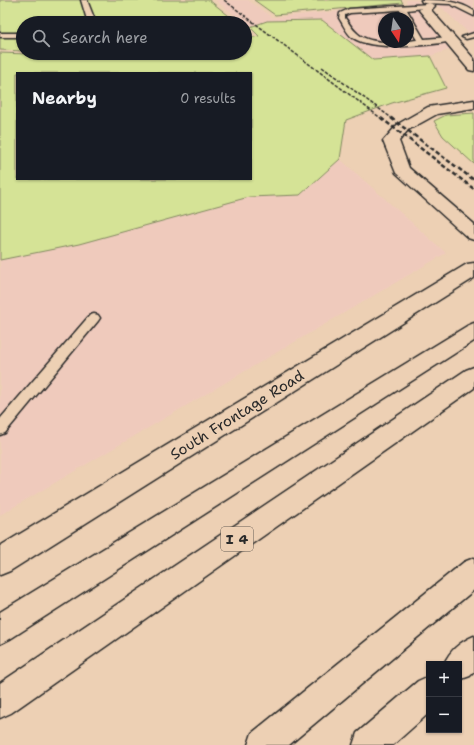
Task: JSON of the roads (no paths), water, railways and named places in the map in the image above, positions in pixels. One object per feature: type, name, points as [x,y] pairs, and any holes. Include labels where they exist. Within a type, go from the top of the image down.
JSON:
[{"type":"main road","points":[[471,38],[437,9],[426,2],[425,10],[474,67]]},
{"type":"main road","points":[[474,104],[433,110],[403,127],[391,141],[402,170],[474,234]]},
{"type":"main road","name":"South Frontage Road","points":[[0,561],[474,269]]},
{"type":"main road","points":[[0,629],[472,332]]},
{"type":"main road","name":"I 4","points":[[0,702],[474,376]]},
{"type":"main road","points":[[264,745],[474,572]]},
{"type":"main road","points":[[462,662],[474,651]]},
{"type":"main road","points":[[369,745],[426,695]]},
{"type":"lane","points":[[84,0],[90,16]]},
{"type":"lane","points":[[449,39],[421,40],[388,44],[364,41],[355,36],[342,18],[342,14],[349,11],[403,8],[426,2],[454,1],[474,14]]},
{"type":"lane","points":[[403,8],[405,12]]},
{"type":"lane","points":[[414,29],[421,40]]},
{"type":"lane","points":[[0,35],[16,35]]},
{"type":"lane","points":[[0,429],[94,318]]},
{"type":"railway","points":[[224,0],[245,16]]},
{"type":"railway","points":[[252,21],[382,119]]},
{"type":"railway","points":[[322,67],[393,119]]},
{"type":"railway","points":[[381,118],[474,189]]},
{"type":"railway","points":[[391,118],[474,180]]}]
